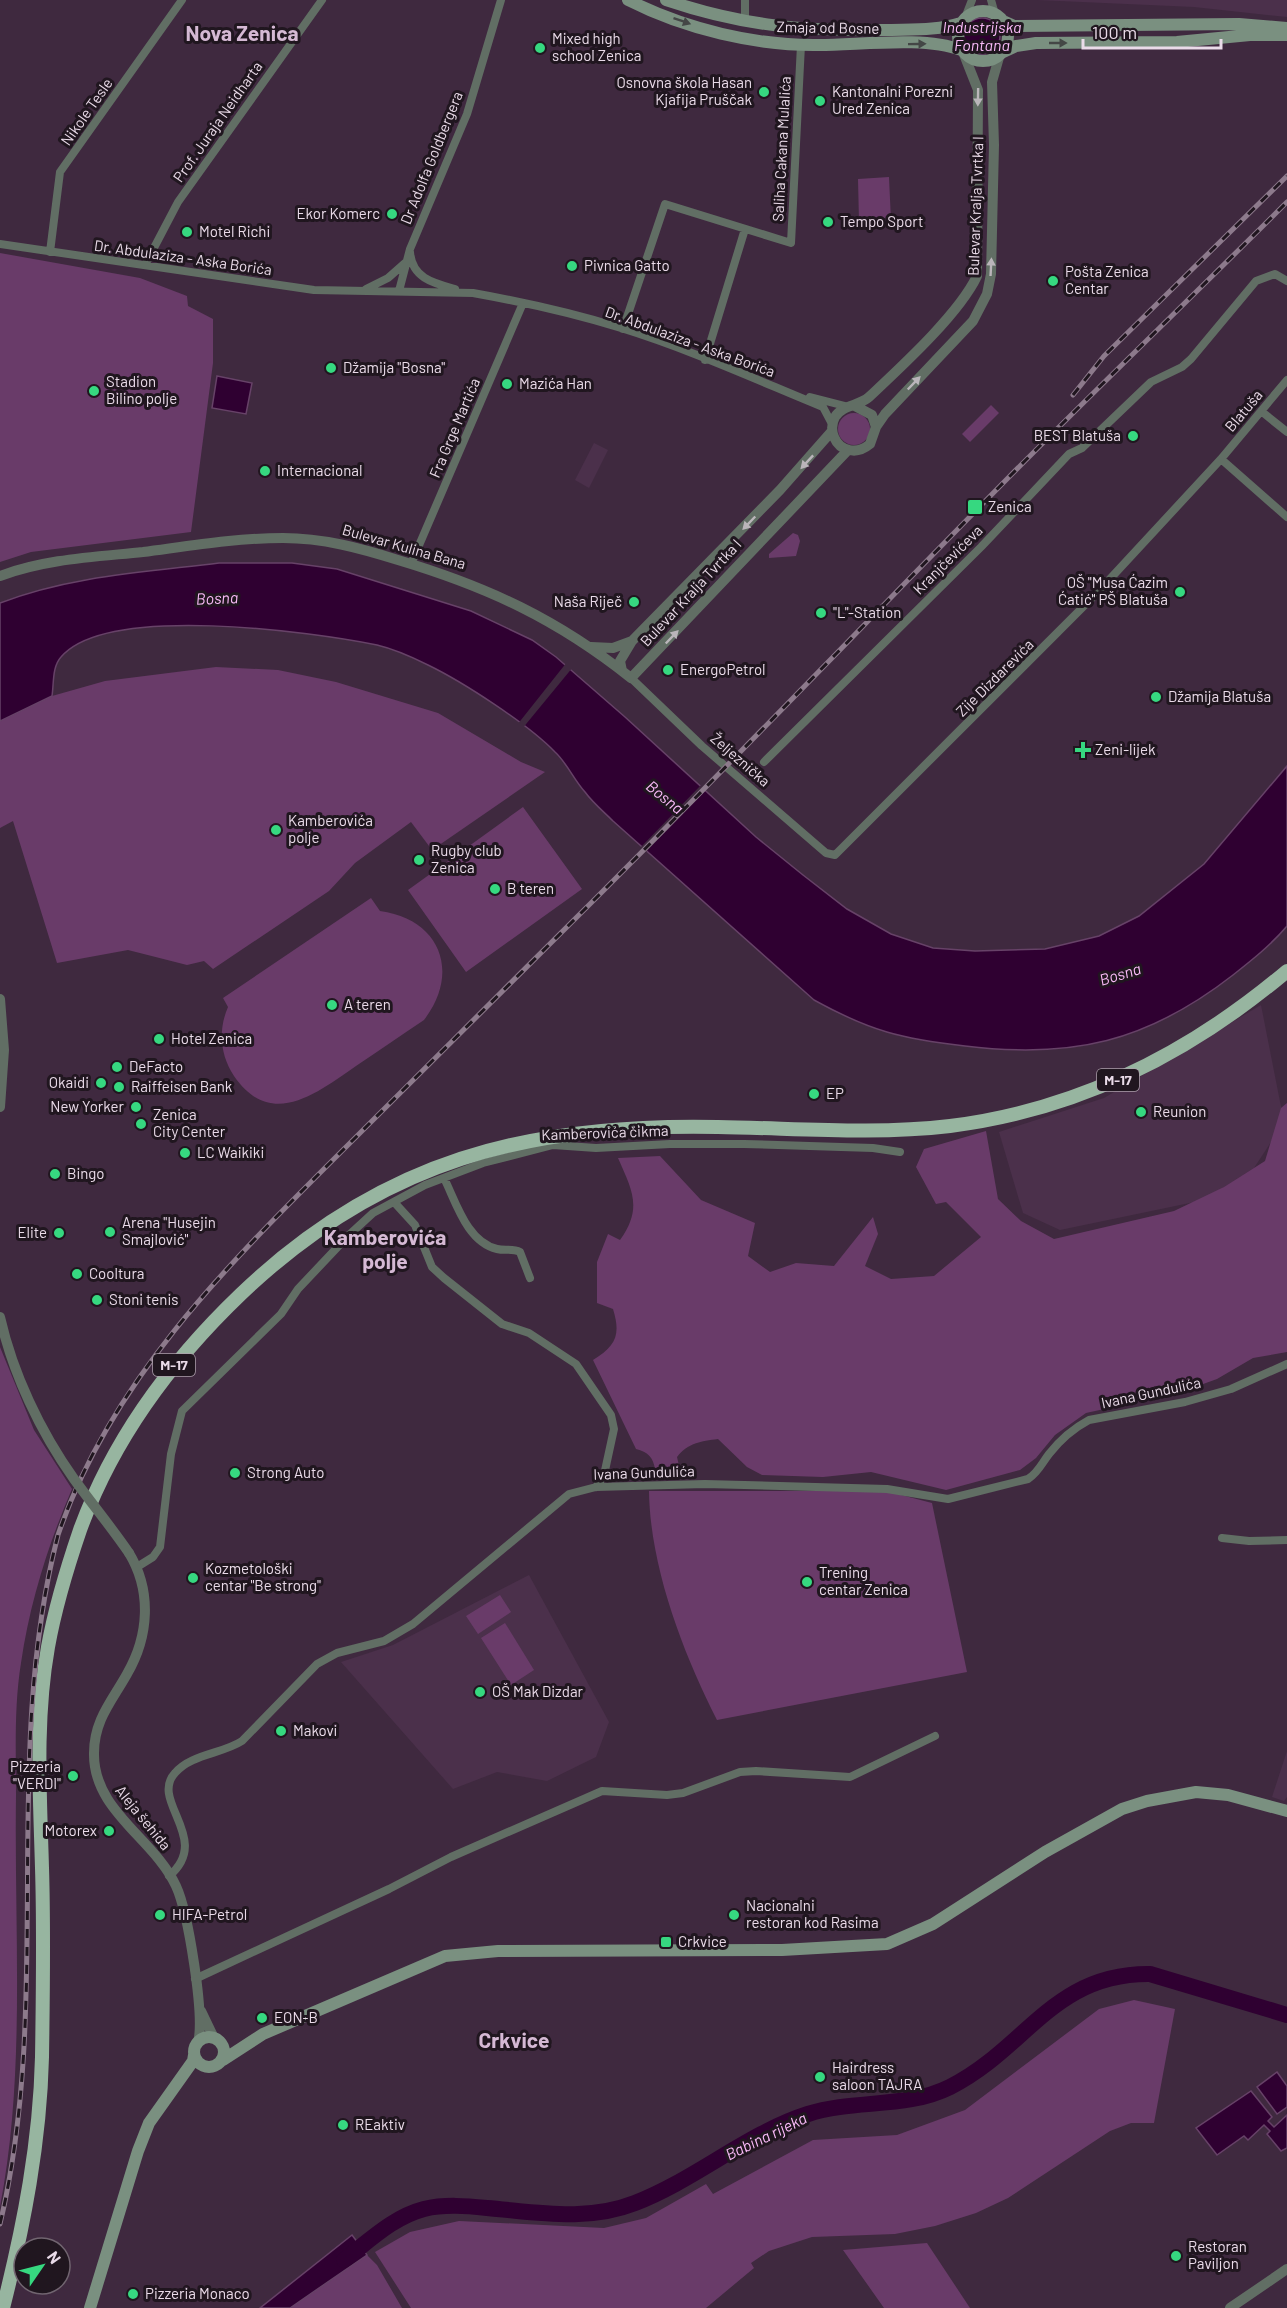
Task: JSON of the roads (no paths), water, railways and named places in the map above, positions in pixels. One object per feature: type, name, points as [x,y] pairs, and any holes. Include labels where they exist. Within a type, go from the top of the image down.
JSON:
[{"type":"highway","name":"M-17","points":[[3,2308],[30,2185],[41,2085],[42,1900],[39,1770],[47,1649],[57,1605],[81,1527],[101,1481],[124,1438],[157,1388],[221,1312],[279,1260],[334,1220],[384,1191],[463,1157],[539,1137],[605,1129],[714,1127],[873,1130],[948,1126],[1005,1116],[1087,1092],[1158,1061],[1221,1023],[1287,971]]},
{"type":"main road","name":"Zmaja od Bosne","points":[[628,0],[661,14],[718,32],[801,45],[930,44],[962,51],[977,61],[993,59],[1016,46],[1036,43],[1177,42],[1250,35],[1287,35]]},
{"type":"main road","name":"Zmaja od Bosne","points":[[666,0],[745,22],[815,31],[930,29],[963,20],[980,11],[999,17],[1014,26],[1239,24],[1287,28]]},
{"type":"main road","points":[[999,17],[1008,34],[1001,54]]},
{"type":"main road","points":[[962,51],[957,36],[963,20]]},
{"type":"main road","points":[[90,2308],[138,2151],[149,2123],[177,2084],[196,2049],[205,2038],[238,2043],[254,2039],[445,1956],[468,1953],[590,1949],[782,1950],[887,1944],[933,1924],[1046,1852],[1122,1809],[1147,1801],[1196,1792],[1228,1795],[1287,1811]]},
{"type":"main road","points":[[177,2084],[206,2067],[216,2066],[254,2039]]},
{"type":"main road","points":[[217,2040],[225,2050],[223,2060]]},
{"type":"main road","points":[[196,2049],[198,2063],[206,2067]]},
{"type":"street","name":"Nikole Tesle","points":[[50,252],[60,172],[182,0]]},
{"type":"street","name":"Prof. Juraja Neidharta","points":[[146,265],[177,202],[322,0]]},
{"type":"street","name":"Dr Adolfa Goldbergera","points":[[399,291],[410,249],[467,114],[501,0]]},
{"type":"street","points":[[745,0],[745,22]]},
{"type":"street","points":[[963,20],[972,0]]},
{"type":"street","points":[[991,0],[999,17]]},
{"type":"street","name":"Saliha Cakana Mulalića","points":[[623,329],[665,204],[792,243],[801,45]]},
{"type":"street","name":"Bulevar Kralja Tvrtka I","points":[[588,647],[613,648],[632,641],[807,462],[832,428],[838,413],[870,396],[953,312],[970,290],[976,276],[978,90],[962,51]]},
{"type":"street","name":"Bulevar Kralja Tvrtka I","points":[[626,675],[848,450],[866,448],[874,439],[876,427],[885,414],[973,321],[987,294],[991,274],[994,145],[992,82],[1001,54]]},
{"type":"street","points":[[705,360],[745,229]]},
{"type":"street","name":"Dr. Abdulaziza - Aska Borića","points":[[0,244],[314,290],[473,293],[523,303],[623,329],[794,395],[823,407],[832,428]]},
{"type":"street","points":[[410,249],[413,266],[421,276],[442,285],[473,293]]},
{"type":"street","points":[[363,291],[381,282],[405,263]]},
{"type":"street","name":"Kranjčevićeva","points":[[764,762],[973,555],[1069,454],[1082,448],[1150,382],[1182,367],[1191,359],[1256,280],[1275,274],[1287,281]]},
{"type":"street","name":"Fra Grge Martića","points":[[411,564],[523,303]]},
{"type":"street","name":"Blatuša","points":[[1170,516],[1287,380]]},
{"type":"street","name":"Dr. Abdulaziza - Aska Borića","points":[[794,395],[852,406]]},
{"type":"street","points":[[852,406],[872,415],[876,427]]},
{"type":"street","points":[[1262,411],[1287,432]]},
{"type":"street","points":[[832,428],[837,442],[848,450]]},
{"type":"street","points":[[1221,459],[1287,517]]},
{"type":"street","name":"Zije Dizdarevića","points":[[835,855],[1007,686],[1170,516]]},
{"type":"street","name":"Bulevar Kulina Bana","points":[[0,576],[66,560],[246,539],[284,538],[348,545],[465,581],[522,606],[588,647],[626,675]]},
{"type":"street","points":[[626,675],[620,661],[632,641]]},
{"type":"street","name":"Željeznička","points":[[626,675],[702,746],[826,853],[835,855]]},
{"type":"street","points":[[0,999],[4,1050],[0,1107]]},
{"type":"street","name":"Kamberovića čikma","points":[[137,1567],[153,1557],[160,1547],[171,1455],[182,1411],[280,1314],[298,1289],[373,1213],[425,1185],[494,1160],[553,1145],[596,1148],[670,1144],[744,1144],[873,1148],[900,1152]]},
{"type":"street","points":[[444,1178],[469,1229],[477,1238],[497,1250],[520,1252],[530,1278]]},
{"type":"street","points":[[394,1202],[415,1225],[432,1267],[444,1278],[502,1324],[529,1333],[576,1364],[610,1414],[614,1429],[604,1475],[596,1487]]},
{"type":"street","name":"Aleja šehida","points":[[0,1317],[18,1372],[48,1437],[74,1479],[137,1567],[145,1600],[141,1642],[132,1667],[99,1723],[94,1765],[98,1779],[111,1804],[169,1876],[180,1899],[198,2002],[196,2049]]},
{"type":"street","name":"Ivana Gundulića","points":[[169,1876],[182,1864],[186,1852],[170,1796],[171,1778],[175,1772],[191,1761],[231,1748],[242,1741],[326,1658],[396,1636],[437,1605],[569,1494],[596,1487],[705,1485],[887,1489],[948,1499],[1028,1479],[1035,1475],[1055,1447],[1077,1426],[1089,1420],[1185,1402],[1231,1389],[1287,1364]]},
{"type":"street","points":[[1222,1538],[1287,1540]]},
{"type":"street","points":[[195,1978],[389,1889],[451,1857],[602,1791],[667,1795],[683,1793],[740,1772],[756,1771],[850,1777],[935,1736]]},
{"type":"street","name":"Aleja šehida","points":[[198,2002],[217,2040]]},
{"type":"street","points":[[1230,2308],[1287,2269]]},
{"type":"water","name":"Industrijska Fontana","points":[[982,18],[995,23],[1000,36],[995,49],[982,54],[969,49],[964,36],[969,23]]},
{"type":"water","points":[[217,376],[252,383],[246,414],[212,408]]},
{"type":"water","name":"Bosna","points":[[219,563],[292,563],[337,569],[471,611],[532,640],[556,657],[625,717],[756,837],[847,909],[891,934],[933,948],[975,951],[1045,949],[1099,936],[1139,916],[1204,864],[1287,766],[1287,926],[1254,958],[1201,998],[1139,1030],[1107,1040],[1074,1047],[1040,1050],[965,1046],[904,1037],[852,1019],[814,1000],[602,811],[591,800],[559,756],[543,741],[494,704],[459,682],[422,662],[390,649],[347,640],[261,629],[164,626],[121,631],[85,640],[61,657],[55,670],[52,696],[0,721],[0,603],[26,594],[81,581],[136,572]]},
{"type":"water","points":[[1277,2072],[1287,2086],[1287,2107],[1277,2114],[1257,2087]]},
{"type":"water","points":[[1251,2091],[1272,2117],[1268,2121],[1274,2127],[1287,2115],[1287,2148],[1281,2151],[1267,2134],[1270,2131],[1264,2125],[1248,2140],[1244,2136],[1217,2155],[1196,2128]]},
{"type":"water","points":[[352,2235],[367,2255],[290,2308],[260,2308]]},
{"type":"waterway","name":"Babina rijeka","points":[[344,2260],[392,2224],[424,2209],[464,2206],[562,2214],[617,2209],[679,2182],[743,2144],[786,2122],[826,2109],[898,2101],[933,2094],[977,2071],[1064,1999],[1089,1986],[1117,1977],[1150,1974],[1287,2015]]},
{"type":"railway","points":[[1073,395],[1104,356],[1287,176]]},
{"type":"railway","points":[[0,2224],[16,2138],[24,2052],[28,1792],[32,1705],[41,1620],[58,1535],[82,1476],[112,1420],[146,1367],[185,1318],[270,1224],[652,841],[1043,443],[1287,202]]},
{"type":"place","name":"Mixed high school Zenica","points":[[540,48]]},
{"type":"place","name":"Osnovna škola Hasan Kjafija Pruščak","points":[[764,92]]},
{"type":"place","name":"Kantonalni Porezni Ured Zenica","points":[[820,101]]},
{"type":"place","name":"Ekor Komerc","points":[[392,214]]},
{"type":"place","name":"Tempo Sport","points":[[828,222]]},
{"type":"place","name":"Motel Richi","points":[[187,232]]},
{"type":"place","name":"Pivnica Gatto","points":[[572,266]]},
{"type":"place","name":"Pošta Zenica Centar","points":[[1053,281]]},
{"type":"place","name":"Džamija \"Bosna\"","points":[[331,368]]},
{"type":"place","name":"Mazića Han","points":[[507,384]]},
{"type":"place","name":"Stadion Bilino polje","points":[[94,391]]},
{"type":"place","name":"BEST Blatuša","points":[[1133,436]]},
{"type":"place","name":"Internacional","points":[[265,471]]},
{"type":"place","name":"Zenica","points":[[975,507]]},
{"type":"place","name":"OŠ \"Musa Ćazim Ćatić\" PŠ Blatuša","points":[[1180,592]]},
{"type":"place","name":"Naša Riječ","points":[[634,602]]},
{"type":"place","name":"\"L\"-Station","points":[[821,613]]},
{"type":"place","name":"EnergoPetrol","points":[[668,670]]},
{"type":"place","name":"Džamija Blatuša","points":[[1156,697]]},
{"type":"place","name":"Zeni-lijek","points":[[1083,750]]},
{"type":"place","name":"Kamberovića polje","points":[[276,830]]},
{"type":"place","name":"Rugby club Zenica","points":[[419,860]]},
{"type":"place","name":"B teren","points":[[495,889]]},
{"type":"place","name":"A teren","points":[[332,1005]]},
{"type":"place","name":"Hotel Zenica","points":[[159,1039]]},
{"type":"place","name":"DeFacto","points":[[117,1067]]},
{"type":"place","name":"Okaidi","points":[[101,1083]]},
{"type":"place","name":"Raiffeisen Bank","points":[[119,1087]]},
{"type":"place","name":"EP","points":[[814,1094]]},
{"type":"place","name":"New Yorker","points":[[136,1107]]},
{"type":"place","name":"Reunion","points":[[1141,1112]]},
{"type":"place","name":"Zenica City Center","points":[[141,1124]]},
{"type":"place","name":"LC Waikiki","points":[[185,1153]]},
{"type":"place","name":"Bingo","points":[[55,1174]]},
{"type":"place","name":"Arena \"Husejin Smajlović\"","points":[[110,1232]]},
{"type":"place","name":"Elite","points":[[59,1233]]},
{"type":"place","name":"Cooltura","points":[[77,1274]]},
{"type":"place","name":"Stoni tenis","points":[[97,1300]]},
{"type":"place","name":"Strong Auto","points":[[235,1473]]},
{"type":"place","name":"Kozmetološki centar \"Be strong\"","points":[[193,1578]]},
{"type":"place","name":"Trening centar Zenica","points":[[807,1582]]},
{"type":"place","name":"OŠ Mak Dizdar","points":[[480,1692]]},
{"type":"place","name":"Makovi","points":[[281,1731]]},
{"type":"place","name":"Pizzeria \"VERDI\"","points":[[73,1776]]},
{"type":"place","name":"Motorex","points":[[109,1831]]},
{"type":"place","name":"HIFA-Petrol","points":[[160,1915]]},
{"type":"place","name":"Nacionalni restoran kod Rasima","points":[[734,1915]]},
{"type":"place","name":"Crkvice","points":[[666,1942]]},
{"type":"place","name":"EON-B","points":[[262,2018]]},
{"type":"place","name":"Hairdress saloon TAJRA","points":[[820,2077]]},
{"type":"place","name":"REaktiv","points":[[343,2125]]},
{"type":"place","name":"Restoran Paviljon","points":[[1176,2256]]},
{"type":"place","name":"Pizzeria Monaco","points":[[133,2294]]},
{"type":"district","name":"Nova Zenica","points":[[242,34]]},
{"type":"district","name":"Kamberovića polje","points":[[385,1250]]},
{"type":"district","name":"Crkvice","points":[[514,2041]]}]
